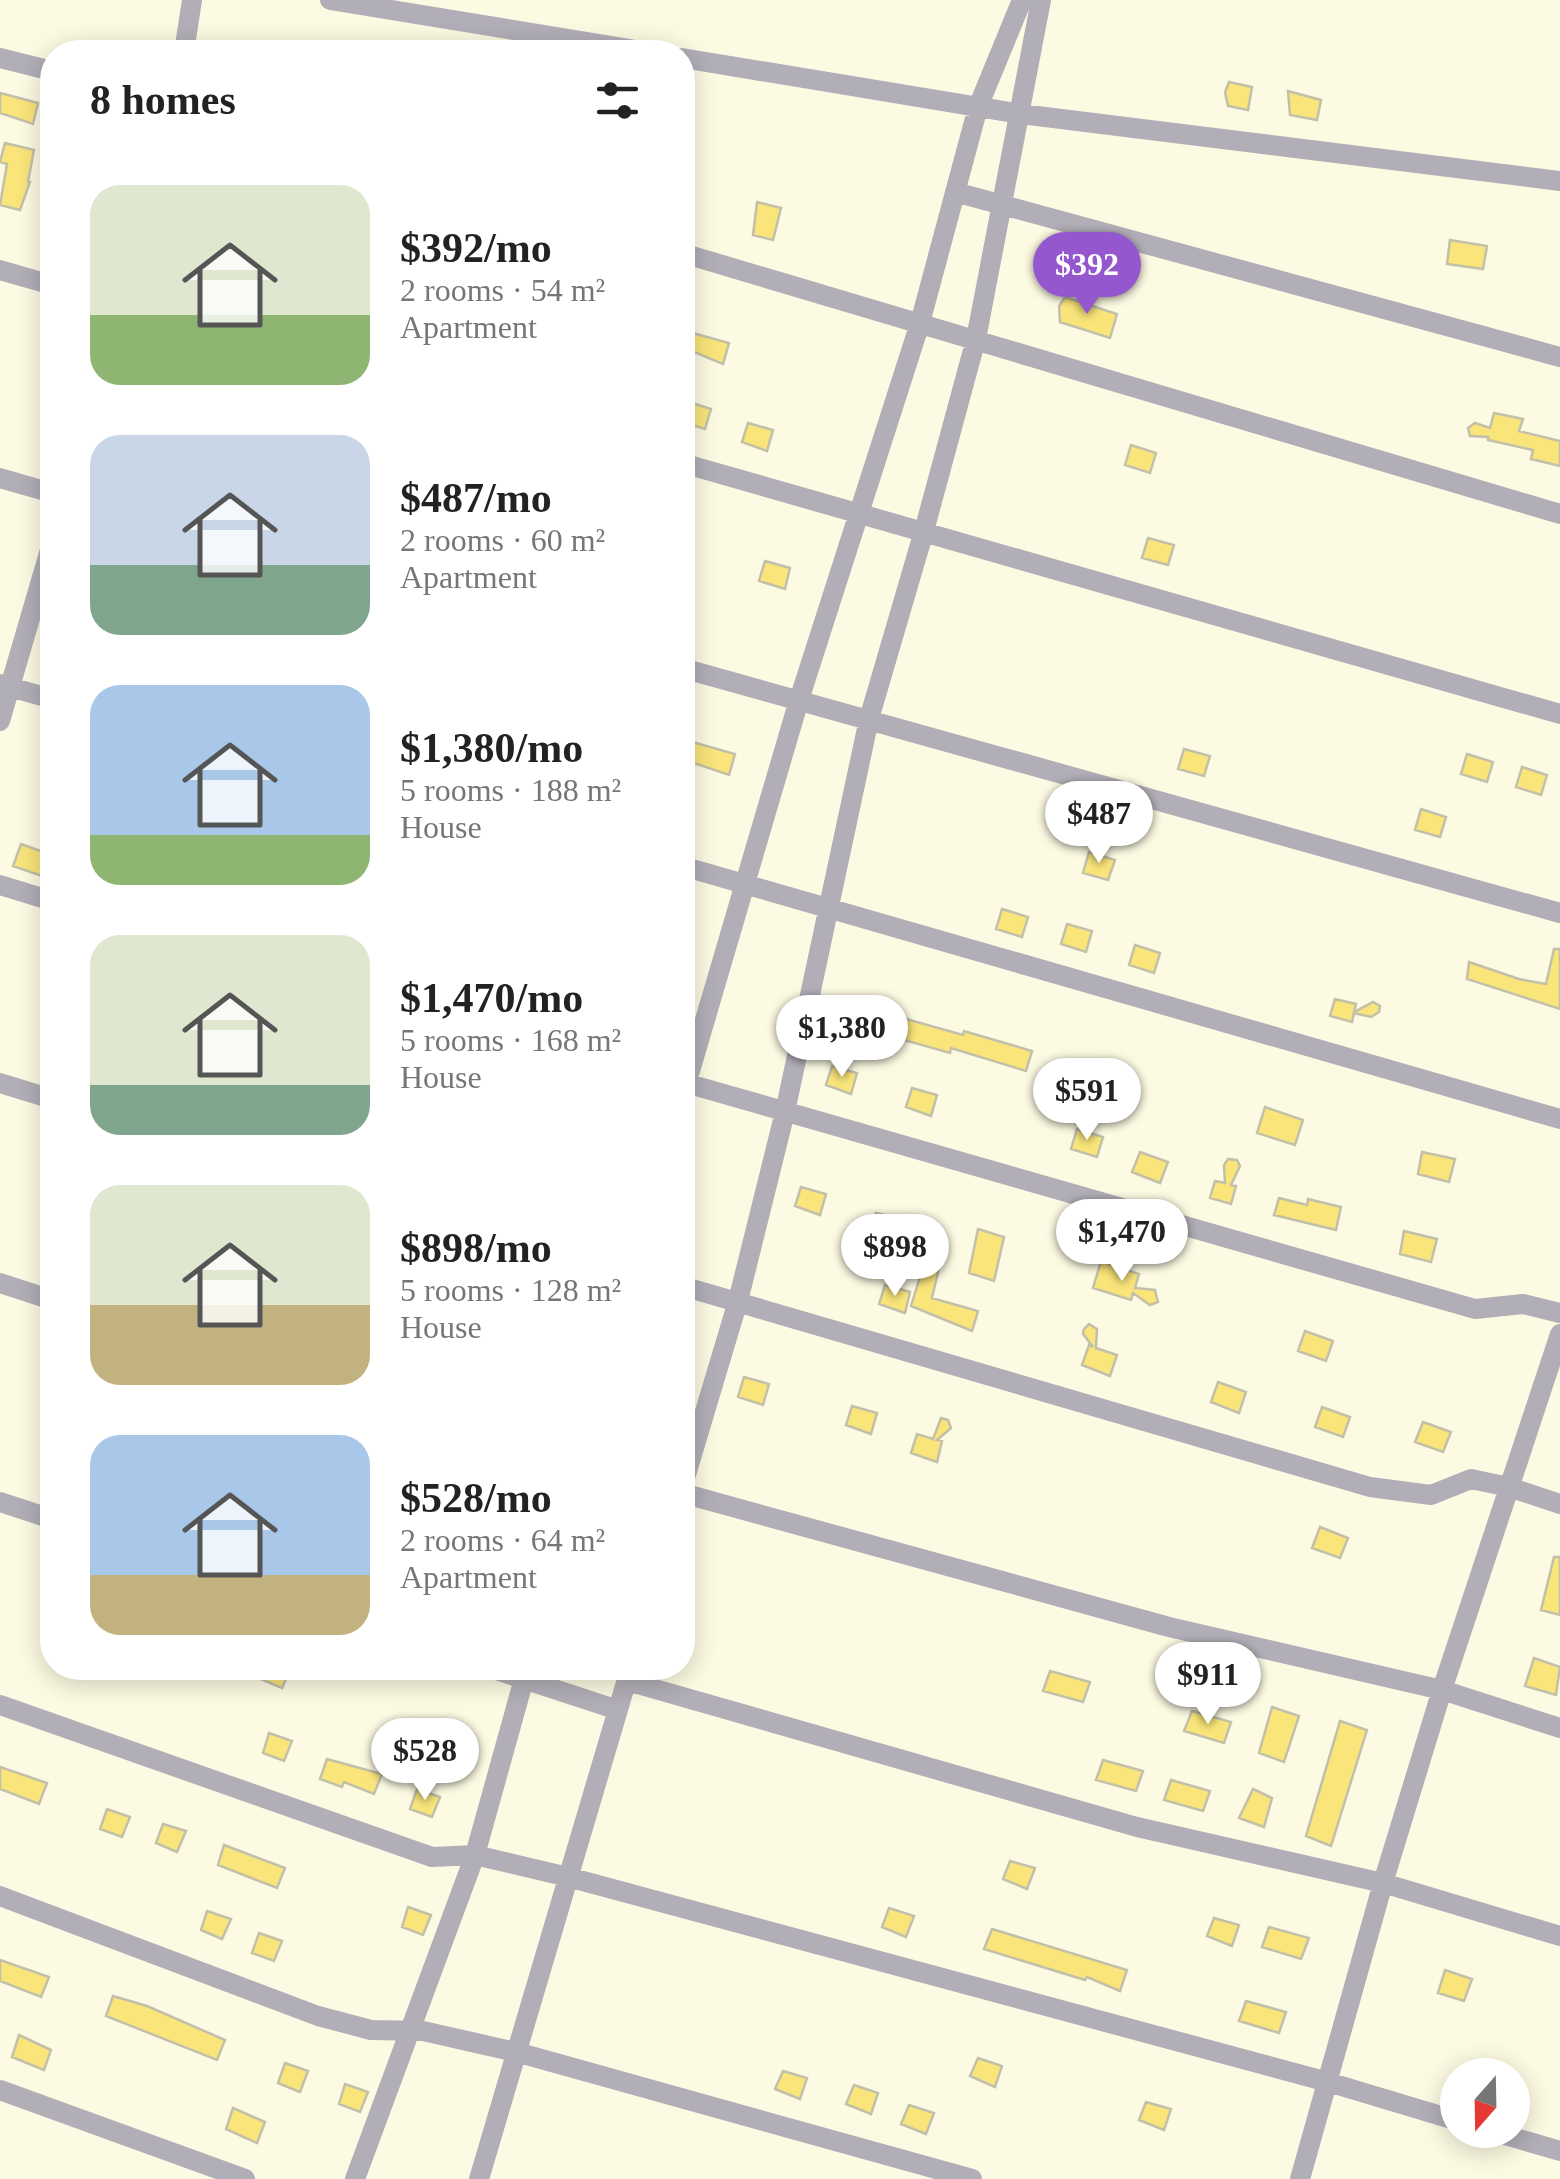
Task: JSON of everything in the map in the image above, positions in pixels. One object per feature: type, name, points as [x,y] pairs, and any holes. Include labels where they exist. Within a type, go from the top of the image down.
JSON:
[{"type":"street","points":[[186,40],[192,0]]},
{"type":"street","points":[[330,0],[575,40]]},
{"type":"street","points":[[695,1048],[799,700],[920,322],[978,107],[1022,0]]},
{"type":"street","points":[[695,1446],[738,1301],[786,1112],[869,719],[976,339],[1040,0]]},
{"type":"street","points":[[0,58],[40,69]]},
{"type":"street","points":[[695,60],[1021,114],[1560,181]]},
{"type":"street","points":[[955,192],[1560,357]]},
{"type":"street","points":[[695,256],[1560,514]]},
{"type":"street","points":[[0,270],[40,282]]},
{"type":"street","points":[[695,467],[1560,714]]},
{"type":"street","points":[[0,478],[40,490]]},
{"type":"street","points":[[0,721],[5,686],[40,580]]},
{"type":"street","points":[[695,672],[1560,913]]},
{"type":"street","points":[[5,686],[40,696]]},
{"type":"street","points":[[695,870],[1560,1119]]},
{"type":"street","points":[[0,886],[40,897]]},
{"type":"street","points":[[0,1083],[40,1095]]},
{"type":"street","points":[[695,1091],[786,1112],[1475,1309],[1523,1304],[1560,1313]]},
{"type":"street","points":[[0,1284],[40,1296]]},
{"type":"street","points":[[695,1289],[1370,1487],[1430,1496],[1472,1479],[1560,1504]]},
{"type":"street","points":[[1300,2179],[1442,1690],[1560,1334]]},
{"type":"street","points":[[695,1494],[1169,1626],[1442,1690],[1560,1728]]},
{"type":"street","points":[[0,1502],[40,1516]]},
{"type":"street","points":[[355,2179],[475,1855],[523,1680]]},
{"type":"street","points":[[543,1680],[618,1710]]},
{"type":"street","points":[[478,2179],[626,1680]]},
{"type":"street","points":[[648,1680],[1137,1827],[1383,1884],[1560,1936]]},
{"type":"street","points":[[0,1705],[432,1857],[475,1855],[568,1877],[1440,2116]]},
{"type":"street","points":[[0,1896],[318,2016],[372,2030],[410,2030],[516,2052],[972,2179]]},
{"type":"street","points":[[0,2090],[245,2179]]},
{"type":"street","points":[[1530,2143],[1560,2152]]},
{"type":"building","points":[[1229,82],[1252,87],[1248,110],[1228,106],[1225,92]]},
{"type":"building","points":[[1288,91],[1321,100],[1317,120],[1290,115]]},
{"type":"building","points":[[0,93],[38,103],[33,124],[0,113]]},
{"type":"building","points":[[5,143],[34,150],[30,182],[20,210],[0,205],[7,164],[0,162]]},
{"type":"building","points":[[757,202],[781,208],[773,240],[753,235]]},
{"type":"building","points":[[1450,240],[1487,246],[1483,269],[1447,264]]},
{"type":"building","points":[[1065,297],[1117,314],[1110,338],[1060,322],[1059,306]]},
{"type":"building","points":[[695,334],[729,343],[723,364],[695,352]]},
{"type":"building","points":[[695,404],[711,409],[705,429],[695,426]]},
{"type":"building","points":[[1494,413],[1523,419],[1519,431],[1560,441],[1560,466],[1531,459],[1533,450],[1470,436],[1468,428],[1475,423],[1490,428]]},
{"type":"building","points":[[748,423],[773,430],[767,451],[742,442]]},
{"type":"building","points":[[1131,445],[1156,453],[1150,473],[1125,465]]},
{"type":"building","points":[[1148,538],[1174,545],[1168,565],[1142,558]]},
{"type":"building","points":[[765,561],[790,568],[785,589],[759,581]]},
{"type":"building","points":[[695,743],[735,754],[729,775],[695,763]]},
{"type":"building","points":[[1184,749],[1210,756],[1204,776],[1178,769]]},
{"type":"building","points":[[1467,754],[1493,762],[1487,782],[1461,774]]},
{"type":"building","points":[[1522,767],[1547,775],[1541,795],[1516,787]]},
{"type":"building","points":[[1421,809],[1446,817],[1440,837],[1415,830]]},
{"type":"building","points":[[21,844],[40,851],[40,875],[13,866]]},
{"type":"building","points":[[1089,852],[1115,860],[1108,880],[1083,873]]},
{"type":"building","points":[[1002,909],[1028,917],[1022,937],[996,929]]},
{"type":"building","points":[[1067,924],[1092,931],[1086,952],[1061,944]]},
{"type":"building","points":[[1135,945],[1160,953],[1154,973],[1129,965]]},
{"type":"building","points":[[1554,949],[1560,949],[1560,1009],[1467,979],[1469,962],[1546,984]]},
{"type":"building","points":[[1335,999],[1356,1004],[1354,1012],[1373,1002],[1380,1006],[1379,1012],[1371,1017],[1354,1013],[1352,1022],[1330,1016]]},
{"type":"building","points":[[892,1015],[1032,1051],[1026,1071],[951,1048],[950,1053],[886,1035]]},
{"type":"building","points":[[1086,1062],[1112,1069],[1106,1090],[1080,1082]]},
{"type":"building","points":[[832,1066],[857,1073],[851,1094],[826,1085]]},
{"type":"building","points":[[912,1088],[937,1095],[931,1116],[906,1107]]},
{"type":"building","points":[[1265,1107],[1303,1120],[1295,1145],[1257,1133]]},
{"type":"building","points":[[1077,1129],[1103,1137],[1097,1157],[1071,1149]]},
{"type":"building","points":[[1140,1152],[1168,1162],[1160,1183],[1132,1172]]},
{"type":"building","points":[[1422,1152],[1455,1159],[1449,1182],[1418,1174]]},
{"type":"building","points":[[1228,1159],[1237,1160],[1240,1166],[1231,1185],[1236,1186],[1231,1204],[1210,1198],[1215,1181],[1225,1183],[1224,1165]]},
{"type":"building","points":[[801,1187],[826,1194],[820,1215],[795,1206]]},
{"type":"building","points":[[1279,1198],[1307,1205],[1308,1199],[1341,1207],[1336,1230],[1274,1215]]},
{"type":"building","points":[[876,1213],[932,1227],[927,1245],[871,1231]]},
{"type":"building","points":[[978,1229],[1004,1237],[994,1281],[969,1273]]},
{"type":"building","points":[[1404,1231],[1437,1239],[1431,1262],[1400,1254]]},
{"type":"building","points":[[1101,1261],[1139,1274],[1135,1288],[1155,1290],[1158,1302],[1150,1305],[1133,1293],[1131,1300],[1093,1288]]},
{"type":"building","points":[[924,1264],[939,1268],[932,1298],[978,1311],[972,1331],[911,1306]]},
{"type":"building","points":[[885,1285],[910,1292],[905,1313],[879,1304]]},
{"type":"building","points":[[1089,1324],[1097,1329],[1096,1348],[1117,1355],[1110,1376],[1082,1365],[1089,1345],[1093,1347],[1083,1334]]},
{"type":"building","points":[[1305,1331],[1333,1341],[1326,1361],[1298,1351]]},
{"type":"building","points":[[744,1377],[769,1384],[763,1405],[738,1397]]},
{"type":"building","points":[[1218,1382],[1246,1392],[1239,1413],[1211,1402]]},
{"type":"building","points":[[852,1406],[877,1413],[871,1434],[846,1425]]},
{"type":"building","points":[[1322,1407],[1350,1417],[1343,1437],[1315,1427]]},
{"type":"building","points":[[941,1418],[948,1420],[951,1428],[937,1440],[942,1441],[937,1462],[911,1453],[917,1434],[933,1439]]},
{"type":"building","points":[[1423,1422],[1451,1432],[1443,1452],[1415,1442]]},
{"type":"building","points":[[1320,1527],[1348,1538],[1340,1558],[1312,1548]]},
{"type":"building","points":[[1554,1557],[1560,1557],[1560,1615],[1541,1610]]},
{"type":"building","points":[[1534,1658],[1560,1667],[1556,1695],[1525,1686]]},
{"type":"building","points":[[1050,1671],[1090,1682],[1083,1702],[1043,1691]]},
{"type":"building","points":[[263,1680],[286,1680],[282,1688]]},
{"type":"building","points":[[1272,1707],[1299,1716],[1284,1762],[1259,1753]]},
{"type":"building","points":[[1192,1711],[1231,1722],[1224,1743],[1184,1731]]},
{"type":"building","points":[[1340,1721],[1367,1730],[1331,1846],[1306,1836]]},
{"type":"building","points":[[269,1733],[292,1741],[284,1761],[263,1753]]},
{"type":"building","points":[[327,1759],[382,1774],[374,1794],[344,1782],[342,1787],[320,1779]]},
{"type":"building","points":[[1103,1760],[1143,1771],[1136,1791],[1096,1780]]},
{"type":"building","points":[[0,1767],[47,1783],[39,1804],[0,1789]]},
{"type":"building","points":[[1171,1780],[1210,1791],[1203,1811],[1164,1800]]},
{"type":"building","points":[[417,1789],[440,1797],[432,1817],[410,1809]]},
{"type":"building","points":[[1253,1789],[1272,1798],[1264,1827],[1239,1818]]},
{"type":"building","points":[[107,1809],[130,1817],[122,1837],[100,1829]]},
{"type":"building","points":[[163,1824],[186,1831],[177,1852],[156,1843]]},
{"type":"building","points":[[224,1845],[285,1868],[277,1888],[218,1865]]},
{"type":"building","points":[[1010,1861],[1035,1868],[1027,1889],[1003,1879]]},
{"type":"building","points":[[408,1907],[431,1915],[423,1935],[402,1927]]},
{"type":"building","points":[[889,1908],[914,1916],[906,1937],[882,1927]]},
{"type":"building","points":[[207,1911],[231,1919],[222,1939],[201,1930]]},
{"type":"building","points":[[1214,1918],[1239,1925],[1232,1946],[1207,1936]]},
{"type":"building","points":[[1269,1927],[1309,1938],[1301,1959],[1262,1947]]},
{"type":"building","points":[[992,1929],[1127,1970],[1120,1991],[1087,1977],[1085,1980],[984,1949]]},
{"type":"building","points":[[259,1933],[282,1941],[274,1961],[252,1953]]},
{"type":"building","points":[[0,1960],[49,1977],[41,1997],[0,1981]]},
{"type":"building","points":[[1445,1970],[1472,1979],[1464,2001],[1438,1993]]},
{"type":"building","points":[[113,1996],[147,2006],[225,2040],[217,2060],[106,2016]]},
{"type":"building","points":[[1246,2001],[1286,2012],[1279,2033],[1239,2021]]},
{"type":"building","points":[[19,2035],[51,2050],[44,2070],[12,2057]]},
{"type":"building","points":[[978,2058],[1002,2066],[995,2087],[970,2076]]},
{"type":"building","points":[[285,2063],[308,2071],[300,2092],[278,2083]]},
{"type":"building","points":[[783,2071],[807,2078],[800,2099],[775,2089]]},
{"type":"building","points":[[345,2084],[368,2092],[360,2112],[339,2104]]},
{"type":"building","points":[[854,2085],[878,2093],[871,2114],[846,2104]]},
{"type":"building","points":[[1146,2102],[1171,2109],[1164,2130],[1139,2120]]},
{"type":"building","points":[[909,2105],[934,2113],[926,2134],[901,2124]]},
{"type":"building","points":[[233,2108],[265,2122],[257,2143],[226,2129]]}]
